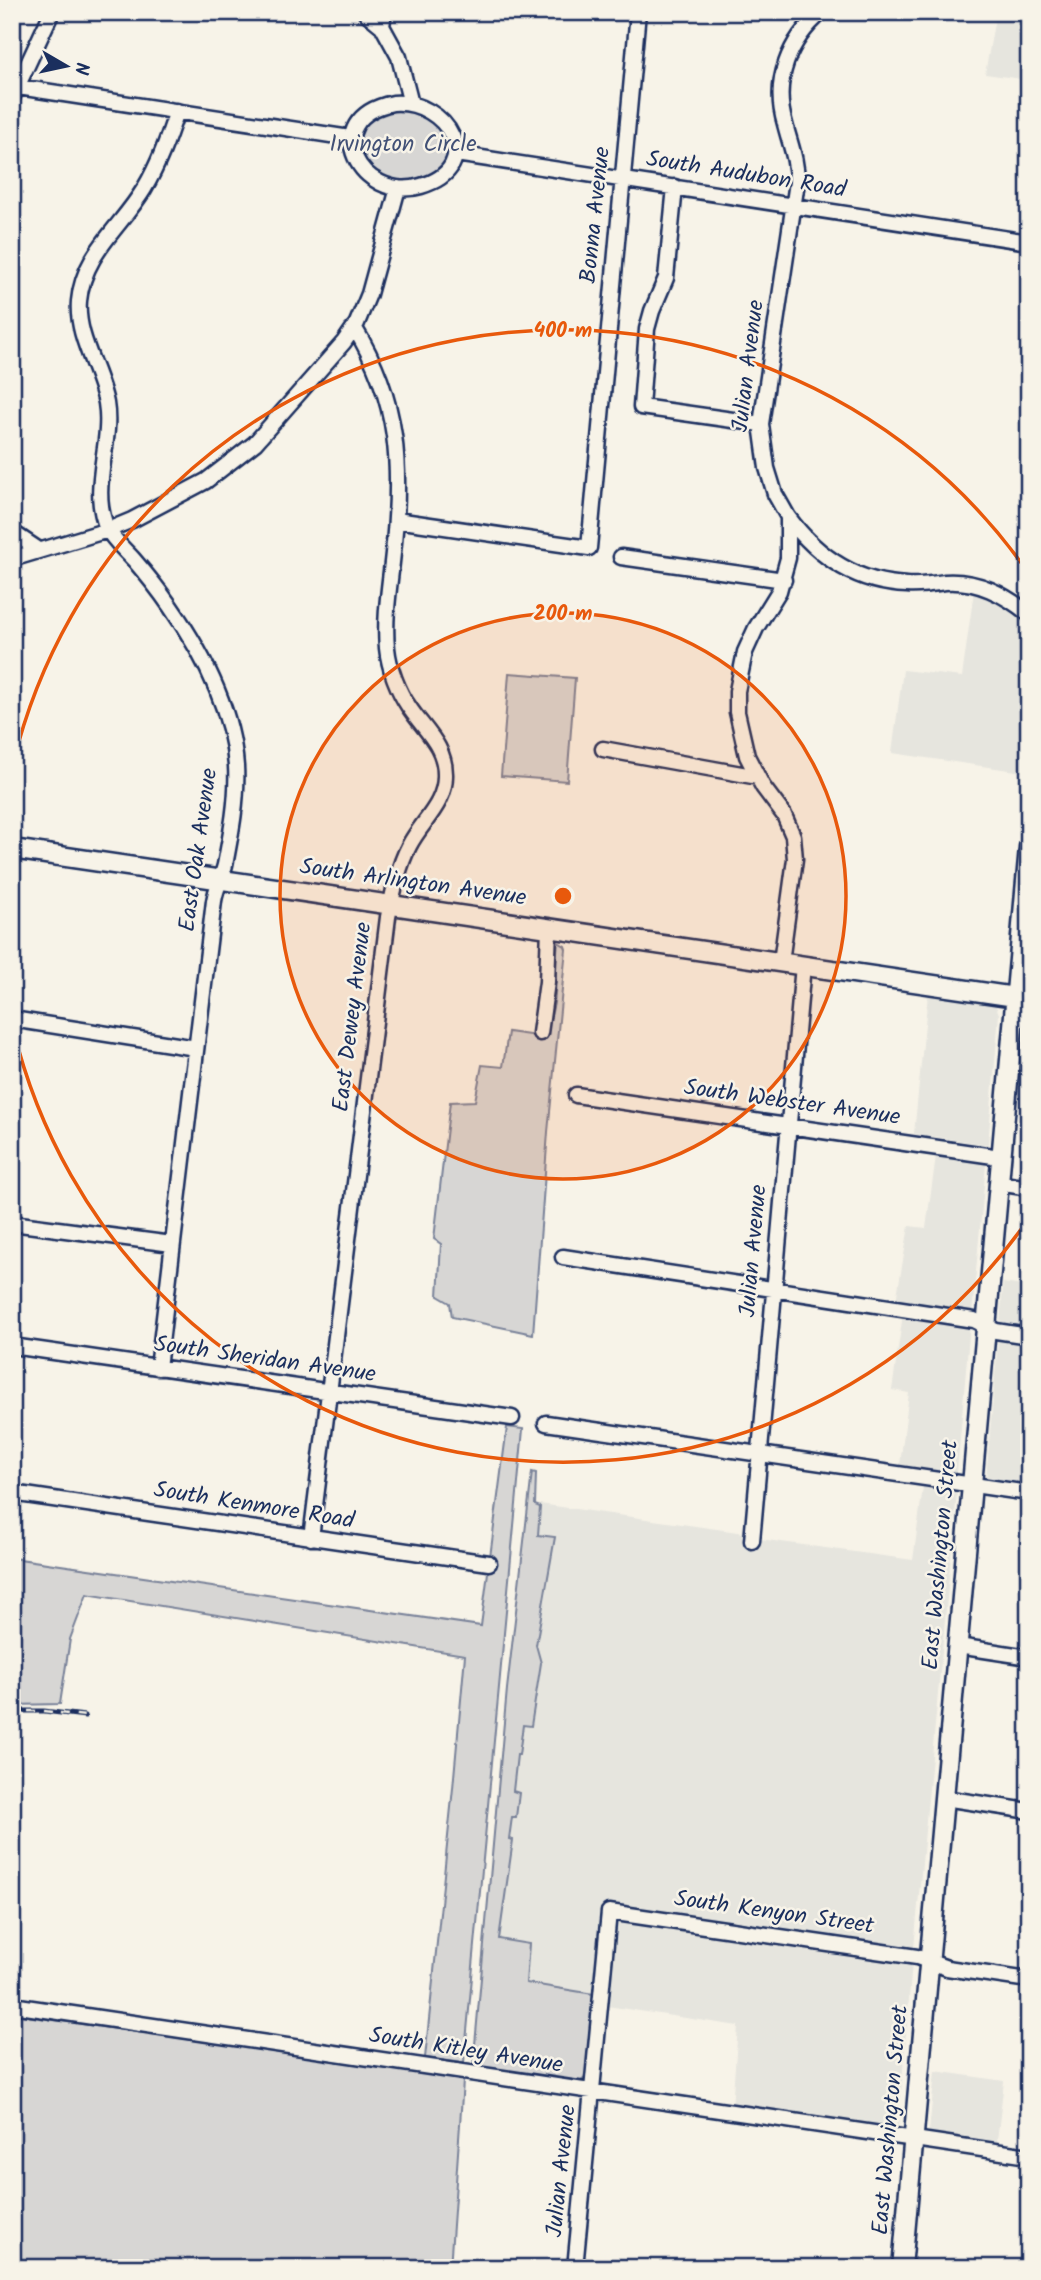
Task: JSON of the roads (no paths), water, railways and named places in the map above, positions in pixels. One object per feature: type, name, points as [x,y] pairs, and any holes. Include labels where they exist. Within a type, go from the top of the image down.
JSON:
[{"type":"main road","name":"East Washington Street","points":[[902,2268],[1000,1157],[1022,998],[1029,847]]},
{"type":"main road","name":"South Arlington Avenue","points":[[12,849],[1022,998]]},
{"type":"street","points":[[52,12],[14,90],[177,111],[350,138]]},
{"type":"street","points":[[365,12],[383,19],[399,57],[411,104]]},
{"type":"street","name":"Bonna Avenue","points":[[396,520],[589,548],[638,12]]},
{"type":"street","name":"Julian Avenue","points":[[781,962],[795,845],[790,828],[747,756],[739,730],[737,682],[752,636],[776,598],[788,558],[788,517],[775,494],[766,468],[761,424],[794,205],[796,164],[782,111],[782,79],[796,41],[803,30],[822,12]]},
{"type":"street","points":[[388,104],[411,104],[430,111],[446,125],[455,142],[456,154],[449,169],[436,180],[415,188],[398,188],[380,183],[363,169],[353,153],[350,138],[353,129],[368,113],[388,104]]},
{"type":"street","name":"East Oak Avenue","points":[[158,1368],[214,901],[224,869],[236,784],[235,757],[230,726],[207,670],[179,620],[144,571],[108,530],[103,515],[100,476],[108,437],[108,415],[105,398],[81,328],[79,310],[84,275],[92,259],[143,191],[159,160],[177,111]]},
{"type":"street","name":"South Audubon Road","points":[[456,154],[1029,242]]},
{"type":"street","points":[[675,187],[666,278],[647,329],[641,407],[761,424]]},
{"type":"street","points":[[12,559],[108,530],[191,490],[228,466],[270,426],[354,327],[369,294],[398,188]]},
{"type":"street","name":"East Dewey Avenue","points":[[311,1538],[391,905],[404,856],[419,829],[438,805],[445,780],[443,758],[438,745],[404,699],[393,674],[388,653],[386,622],[399,468],[395,429],[382,382],[354,327]]},
{"type":"street","points":[[788,517],[821,555],[856,574],[900,585],[954,582],[980,586],[1009,598],[1029,614]]},
{"type":"street","points":[[12,532],[39,550]]},
{"type":"street","points":[[621,557],[783,580]]},
{"type":"street","points":[[603,749],[758,777]]},
{"type":"street","points":[[540,1033],[547,982],[549,928]]},
{"type":"street","name":"Julian Avenue","points":[[752,1541],[803,965]]},
{"type":"street","points":[[12,1019],[196,1048]]},
{"type":"street","name":"South Webster Avenue","points":[[576,1095],[1000,1157]]},
{"type":"street","points":[[998,1183],[1029,1188]]},
{"type":"street","points":[[12,1223],[172,1244]]},
{"type":"street","points":[[563,1257],[974,1320],[996,1331],[1029,1336]]},
{"type":"street","name":"South Sheridan Avenue","points":[[12,1346],[512,1418]]},
{"type":"street","points":[[546,1423],[1029,1493]]},
{"type":"street","name":"South Kenmore Road","points":[[12,1493],[489,1563]]},
{"type":"street","points":[[958,1646],[1029,1657]]},
{"type":"street","points":[[944,1798],[1029,1811]]},
{"type":"street","name":"Julian Avenue","points":[[575,2268],[609,1912]]},
{"type":"street","name":"South Kenyon Street","points":[[609,1912],[917,1957],[947,1968],[1029,1980]]},
{"type":"street","name":"South Kitley Avenue","points":[[12,2005],[1029,2156]]},
{"type":"railway","points":[[12,1711],[44,1711],[85,1716]]},
{"type":"park label","name":"Irvington Circle","points":[[403,145]]}]
